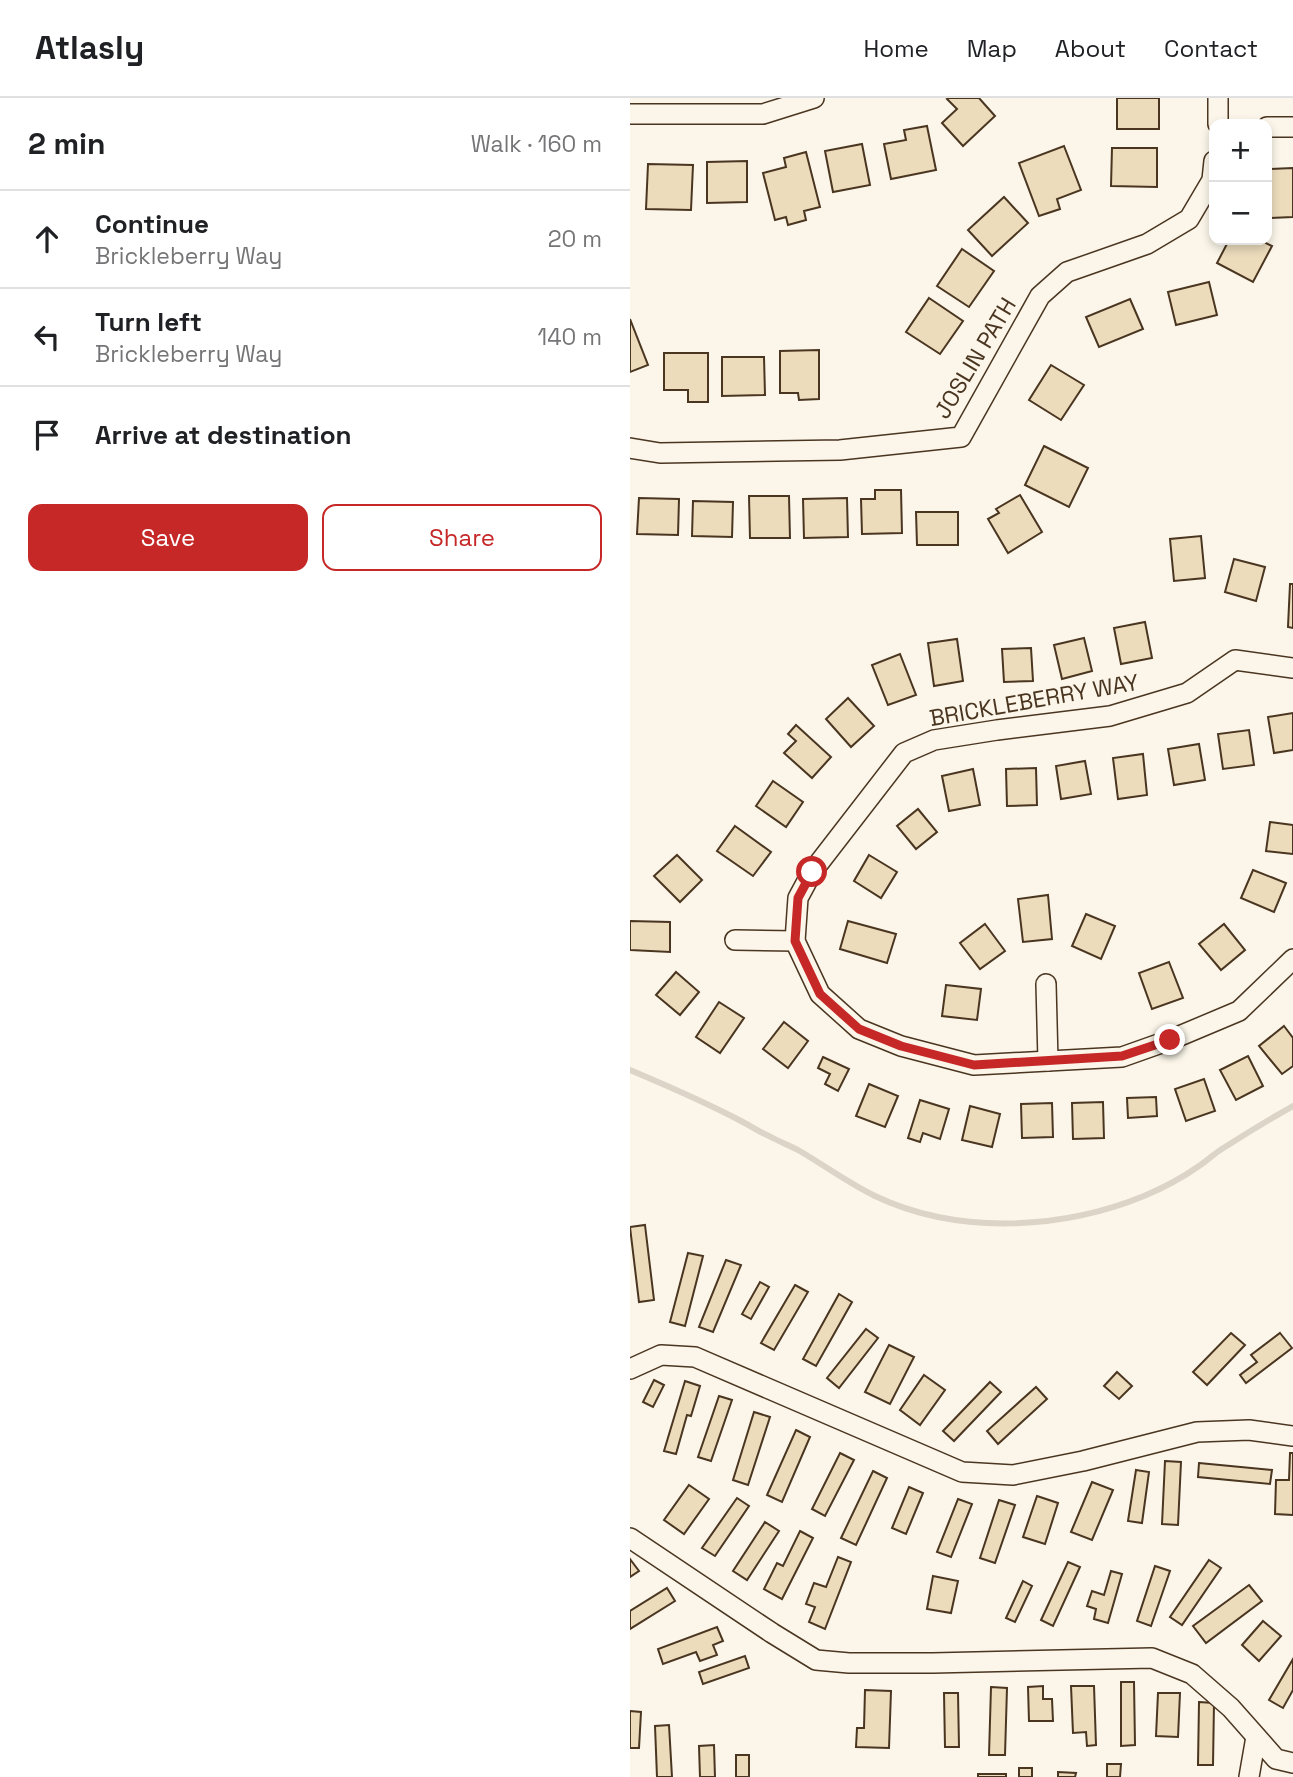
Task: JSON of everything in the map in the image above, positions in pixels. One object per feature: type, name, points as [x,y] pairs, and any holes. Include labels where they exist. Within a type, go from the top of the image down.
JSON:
[{"type":"street","points":[[630,114],[763,114],[814,98]]},
{"type":"street","points":[[1218,98],[1219,119]]},
{"type":"street","points":[[1272,127],[1293,127]]},
{"type":"street","name":"JOSLIN PATH","points":[[630,448],[660,453],[840,450],[961,438],[1040,296],[1067,272],[1147,244],[1189,219],[1211,182]]},
{"type":"street","name":"BRICKLEBERRY WAY","points":[[1293,668],[1235,660],[1187,693],[1110,716],[934,740],[904,754],[812,872],[798,898],[795,941],[820,994],[859,1029],[901,1046],[974,1065],[1122,1056],[1170,1040],[1239,1011],[1293,959]]},
{"type":"street","points":[[735,940],[795,941]]},
{"type":"street","points":[[1046,984],[1048,1061]]},
{"type":"street","points":[[630,1369],[660,1355],[695,1357],[962,1472],[1013,1475],[1083,1461],[1197,1432],[1249,1430],[1293,1436]]},
{"type":"street","points":[[630,1538],[816,1660],[849,1663],[933,1663],[1153,1658],[1192,1674],[1231,1708],[1276,1759],[1293,1763]]},
{"type":"street","points":[[1249,1777],[1256,1737]]},
{"type":"building","points":[[979,98],[995,116],[963,146],[942,123],[957,109],[947,99]]},
{"type":"building","points":[[1117,98],[1159,98],[1159,129],[1117,129]]},
{"type":"building","points":[[927,126],[936,170],[891,179],[884,144],[906,140],[904,130]]},
{"type":"building","points":[[862,144],[870,185],[833,192],[825,151]]},
{"type":"building","points":[[1064,146],[1081,190],[1057,199],[1060,209],[1039,216],[1019,163]]},
{"type":"building","points":[[1112,148],[1157,148],[1157,187],[1111,186]]},
{"type":"building","points":[[806,152],[820,207],[804,211],[806,220],[788,225],[786,217],[775,220],[763,173],[786,167],[784,158]]},
{"type":"building","points":[[747,161],[747,202],[707,203],[707,162]]},
{"type":"building","points":[[648,164],[693,165],[691,210],[646,209]]},
{"type":"building","points":[[1293,168],[1293,217],[1272,218],[1272,169]]},
{"type":"building","points":[[1004,197],[1028,223],[992,256],[968,230]]},
{"type":"building","points":[[1226,245],[1272,246],[1253,282],[1217,263]]},
{"type":"building","points":[[962,249],[994,271],[969,307],[937,286]]},
{"type":"building","points":[[1209,282],[1217,315],[1176,325],[1168,292]]},
{"type":"building","points":[[929,298],[963,321],[940,354],[906,332]]},
{"type":"building","points":[[1130,299],[1143,329],[1099,347],[1086,317]]},
{"type":"building","points":[[630,319],[648,365],[630,372]]},
{"type":"building","points":[[819,350],[819,399],[799,400],[798,393],[780,393],[780,351]]},
{"type":"building","points":[[664,353],[708,353],[708,402],[688,402],[688,390],[664,390]]},
{"type":"building","points":[[722,357],[764,357],[765,395],[722,396]]},
{"type":"building","points":[[1051,365],[1084,385],[1061,420],[1029,400]]},
{"type":"building","points":[[1044,446],[1088,468],[1069,507],[1025,485]]},
{"type":"building","points":[[875,490],[901,490],[902,533],[862,534],[861,499],[875,499]]},
{"type":"building","points":[[1020,495],[1042,532],[1008,553],[988,519],[999,513],[996,509]]},
{"type":"building","points":[[749,496],[789,496],[790,538],[750,538]]},
{"type":"building","points":[[639,498],[679,499],[678,535],[637,534]]},
{"type":"building","points":[[847,498],[848,537],[804,538],[803,499]]},
{"type":"building","points":[[693,501],[733,502],[732,537],[692,536]]},
{"type":"building","points":[[916,512],[958,512],[958,545],[917,545]]},
{"type":"building","points":[[1201,536],[1205,578],[1174,581],[1170,539]]},
{"type":"building","points":[[1234,559],[1265,567],[1256,601],[1225,592]]},
{"type":"building","points":[[1290,584],[1293,584],[1293,628],[1288,627]]},
{"type":"building","points":[[1145,622],[1152,658],[1121,664],[1114,628]]},
{"type":"building","points":[[1084,638],[1092,671],[1062,679],[1054,645]]},
{"type":"building","points":[[957,639],[963,681],[934,686],[928,643]]},
{"type":"building","points":[[1031,648],[1033,681],[1004,682],[1002,649]]},
{"type":"building","points":[[900,654],[916,695],[888,705],[872,665]]},
{"type":"building","points":[[848,698],[874,726],[851,747],[826,719]]},
{"type":"building","points":[[1293,713],[1293,750],[1274,753],[1268,717]]},
{"type":"building","points":[[796,725],[831,757],[812,778],[784,753],[796,741],[788,734]]},
{"type":"building","points":[[1249,730],[1254,765],[1223,769],[1218,734]]},
{"type":"building","points":[[1199,744],[1205,780],[1174,785],[1168,749]]},
{"type":"building","points":[[1143,754],[1147,795],[1118,799],[1113,758]]},
{"type":"building","points":[[1085,761],[1091,794],[1061,799],[1056,766]]},
{"type":"building","points":[[1036,768],[1037,805],[1007,806],[1006,769]]},
{"type":"building","points":[[973,769],[980,805],[949,811],[942,776]]},
{"type":"building","points":[[773,781],[803,802],[786,827],[756,806]]},
{"type":"building","points":[[918,809],[937,832],[916,849],[897,826]]},
{"type":"building","points":[[1270,822],[1293,825],[1293,854],[1266,851]]},
{"type":"building","points":[[735,826],[771,852],[753,876],[717,851]]},
{"type":"building","points":[[677,855],[702,880],[680,902],[654,876]]},
{"type":"building","points":[[869,855],[897,872],[881,898],[854,881]]},
{"type":"building","points":[[1253,870],[1286,883],[1274,912],[1241,898]]},
{"type":"building","points":[[1048,895],[1052,939],[1023,942],[1018,899]]},
{"type":"building","points":[[1086,914],[1115,926],[1101,959],[1072,946]]},
{"type":"building","points":[[630,921],[670,922],[670,952],[630,950]]},
{"type":"building","points":[[848,921],[896,934],[887,963],[840,949]]},
{"type":"building","points":[[985,924],[1005,951],[980,969],[960,943]]},
{"type":"building","points":[[1224,924],[1245,950],[1221,970],[1199,944]]},
{"type":"building","points":[[1169,962],[1183,998],[1152,1009],[1139,973]]},
{"type":"building","points":[[676,972],[699,992],[680,1015],[656,995]]},
{"type":"building","points":[[946,985],[981,989],[977,1020],[942,1016]]},
{"type":"building","points":[[719,1002],[744,1018],[720,1053],[696,1037]]},
{"type":"building","points":[[784,1022],[808,1041],[788,1068],[763,1049]]},
{"type":"building","points":[[1284,1026],[1293,1038],[1293,1066],[1282,1074],[1259,1046]]},
{"type":"building","points":[[1248,1056],[1263,1086],[1236,1100],[1220,1070]]},
{"type":"building","points":[[823,1057],[849,1069],[838,1091],[825,1084],[830,1074],[818,1068]]},
{"type":"building","points":[[1204,1079],[1215,1111],[1186,1121],[1175,1089]]},
{"type":"building","points":[[869,1084],[898,1096],[885,1127],[856,1116]]},
{"type":"building","points":[[1156,1097],[1157,1116],[1128,1118],[1127,1098]]},
{"type":"building","points":[[920,1100],[949,1109],[940,1139],[923,1133],[920,1142],[908,1138]]},
{"type":"building","points":[[1103,1102],[1104,1138],[1073,1139],[1072,1103]]},
{"type":"building","points":[[1052,1103],[1053,1137],[1022,1138],[1021,1104]]},
{"type":"building","points":[[970,1106],[1000,1114],[992,1147],[962,1140]]},
{"type":"building","points":[[645,1225],[654,1300],[639,1302],[630,1227]]},
{"type":"building","points":[[688,1253],[703,1256],[685,1326],[670,1322]]},
{"type":"building","points":[[726,1260],[741,1265],[713,1332],[699,1327]]},
{"type":"building","points":[[760,1282],[769,1287],[751,1319],[742,1314]]},
{"type":"building","points":[[795,1285],[808,1292],[774,1350],[761,1343]]},
{"type":"building","points":[[839,1294],[852,1302],[816,1366],[803,1359]]},
{"type":"building","points":[[866,1329],[878,1338],[839,1388],[827,1378]]},
{"type":"building","points":[[1231,1333],[1245,1345],[1207,1385],[1193,1372]]},
{"type":"building","points":[[1280,1333],[1292,1348],[1246,1383],[1240,1375],[1257,1362],[1251,1355]]},
{"type":"building","points":[[889,1345],[914,1357],[890,1404],[865,1392]]},
{"type":"building","points":[[1117,1372],[1132,1386],[1119,1399],[1104,1386]]},
{"type":"building","points":[[924,1375],[945,1390],[920,1425],[900,1410]]},
{"type":"building","points":[[654,1380],[664,1385],[653,1407],[643,1402]]},
{"type":"building","points":[[685,1381],[700,1386],[691,1416],[687,1415],[676,1454],[664,1451]]},
{"type":"building","points":[[990,1382],[1001,1392],[954,1441],[943,1431]]},
{"type":"building","points":[[1036,1387],[1047,1399],[998,1444],[987,1431]]},
{"type":"building","points":[[719,1396],[732,1400],[711,1461],[698,1457]]},
{"type":"building","points":[[754,1412],[770,1417],[748,1485],[733,1480]]},
{"type":"building","points":[[796,1430],[810,1437],[782,1502],[767,1495]]},
{"type":"building","points":[[840,1453],[854,1460],[825,1516],[812,1509]]},
{"type":"building","points":[[1290,1453],[1293,1453],[1293,1515],[1275,1514],[1276,1480],[1289,1480]]},
{"type":"building","points":[[1165,1461],[1181,1462],[1178,1525],[1162,1524]]},
{"type":"building","points":[[1199,1463],[1272,1470],[1270,1484],[1198,1477]]},
{"type":"building","points":[[1136,1470],[1149,1472],[1142,1523],[1128,1521]]},
{"type":"building","points":[[873,1471],[887,1478],[856,1545],[841,1538]]},
{"type":"building","points":[[1092,1482],[1113,1490],[1092,1540],[1071,1532]]},
{"type":"building","points":[[689,1485],[709,1499],[684,1534],[664,1520]]},
{"type":"building","points":[[909,1487],[923,1493],[906,1534],[892,1528]]},
{"type":"building","points":[[1037,1496],[1058,1503],[1045,1544],[1023,1537]]},
{"type":"building","points":[[737,1498],[749,1506],[715,1556],[702,1548]]},
{"type":"building","points":[[958,1499],[972,1504],[951,1557],[937,1552]]},
{"type":"building","points":[[999,1500],[1015,1505],[995,1563],[980,1558]]},
{"type":"building","points":[[765,1522],[779,1531],[747,1580],[733,1571]]},
{"type":"building","points":[[800,1531],[813,1538],[782,1599],[764,1589],[777,1563],[783,1566]]},
{"type":"building","points":[[838,1557],[851,1562],[825,1629],[809,1622],[815,1607],[806,1604],[814,1583],[826,1587]]},
{"type":"building","points":[[630,1559],[639,1571],[630,1577]]},
{"type":"building","points":[[1209,1560],[1221,1568],[1182,1625],[1170,1617]]},
{"type":"building","points":[[1068,1562],[1080,1567],[1053,1626],[1041,1620]]},
{"type":"building","points":[[1155,1566],[1170,1571],[1151,1626],[1137,1621]]},
{"type":"building","points":[[1111,1571],[1122,1574],[1108,1623],[1094,1619],[1096,1609],[1087,1606],[1092,1591],[1104,1595]]},
{"type":"building","points":[[933,1576],[958,1581],[951,1613],[927,1609]]},
{"type":"building","points":[[1023,1581],[1032,1586],[1015,1622],[1006,1618]]},
{"type":"building","points":[[1249,1585],[1262,1601],[1206,1643],[1193,1626]]},
{"type":"building","points":[[667,1588],[675,1601],[630,1629],[630,1611]]},
{"type":"building","points":[[1263,1621],[1281,1636],[1259,1661],[1242,1645]]},
{"type":"building","points":[[717,1627],[723,1641],[713,1645],[717,1655],[700,1661],[696,1652],[663,1664],[658,1649]]},
{"type":"building","points":[[745,1656],[749,1668],[703,1684],[699,1672]]},
{"type":"building","points":[[1293,1659],[1293,1690],[1283,1708],[1269,1700]]},
{"type":"building","points":[[1121,1682],[1134,1682],[1135,1745],[1121,1746]]},
{"type":"building","points":[[1043,1686],[1043,1699],[1052,1699],[1053,1721],[1029,1721],[1028,1687]]},
{"type":"building","points":[[1071,1686],[1094,1686],[1096,1745],[1087,1746],[1086,1732],[1073,1733]]},
{"type":"building","points":[[991,1687],[1007,1688],[1005,1755],[989,1755]]},
{"type":"building","points":[[865,1690],[891,1691],[889,1748],[856,1747],[857,1728],[864,1728]]},
{"type":"building","points":[[944,1693],[958,1693],[959,1747],[945,1747]]},
{"type":"building","points":[[1158,1693],[1180,1693],[1178,1737],[1156,1736]]},
{"type":"building","points":[[1199,1702],[1214,1703],[1213,1765],[1198,1765]]},
{"type":"building","points":[[630,1711],[641,1712],[639,1748],[630,1748]]},
{"type":"building","points":[[669,1725],[672,1777],[657,1777],[655,1726]]},
{"type":"building","points":[[714,1745],[715,1777],[700,1777],[699,1746]]},
{"type":"building","points":[[736,1755],[749,1755],[749,1777],[736,1777]]},
{"type":"building","points":[[1107,1764],[1121,1764],[1120,1777],[1107,1777]]},
{"type":"building","points":[[1019,1768],[1032,1768],[1032,1777],[1019,1777]]},
{"type":"building","points":[[1058,1772],[1076,1773],[1075,1777],[1058,1777]]},
{"type":"building","points":[[978,1774],[1006,1774],[1006,1777],[978,1777]]},
{"type":"waterway","points":[[630,1070],[714,1107],[798,1150],[875,1196],[907,1209],[974,1222],[1044,1221],[1078,1216],[1144,1196],[1186,1175],[1222,1149],[1293,1106]]},
{"type":"route","points":[[812,872],[798,898],[795,941],[820,994],[859,1029],[901,1046],[974,1065],[1122,1056],[1170,1040]]}]
